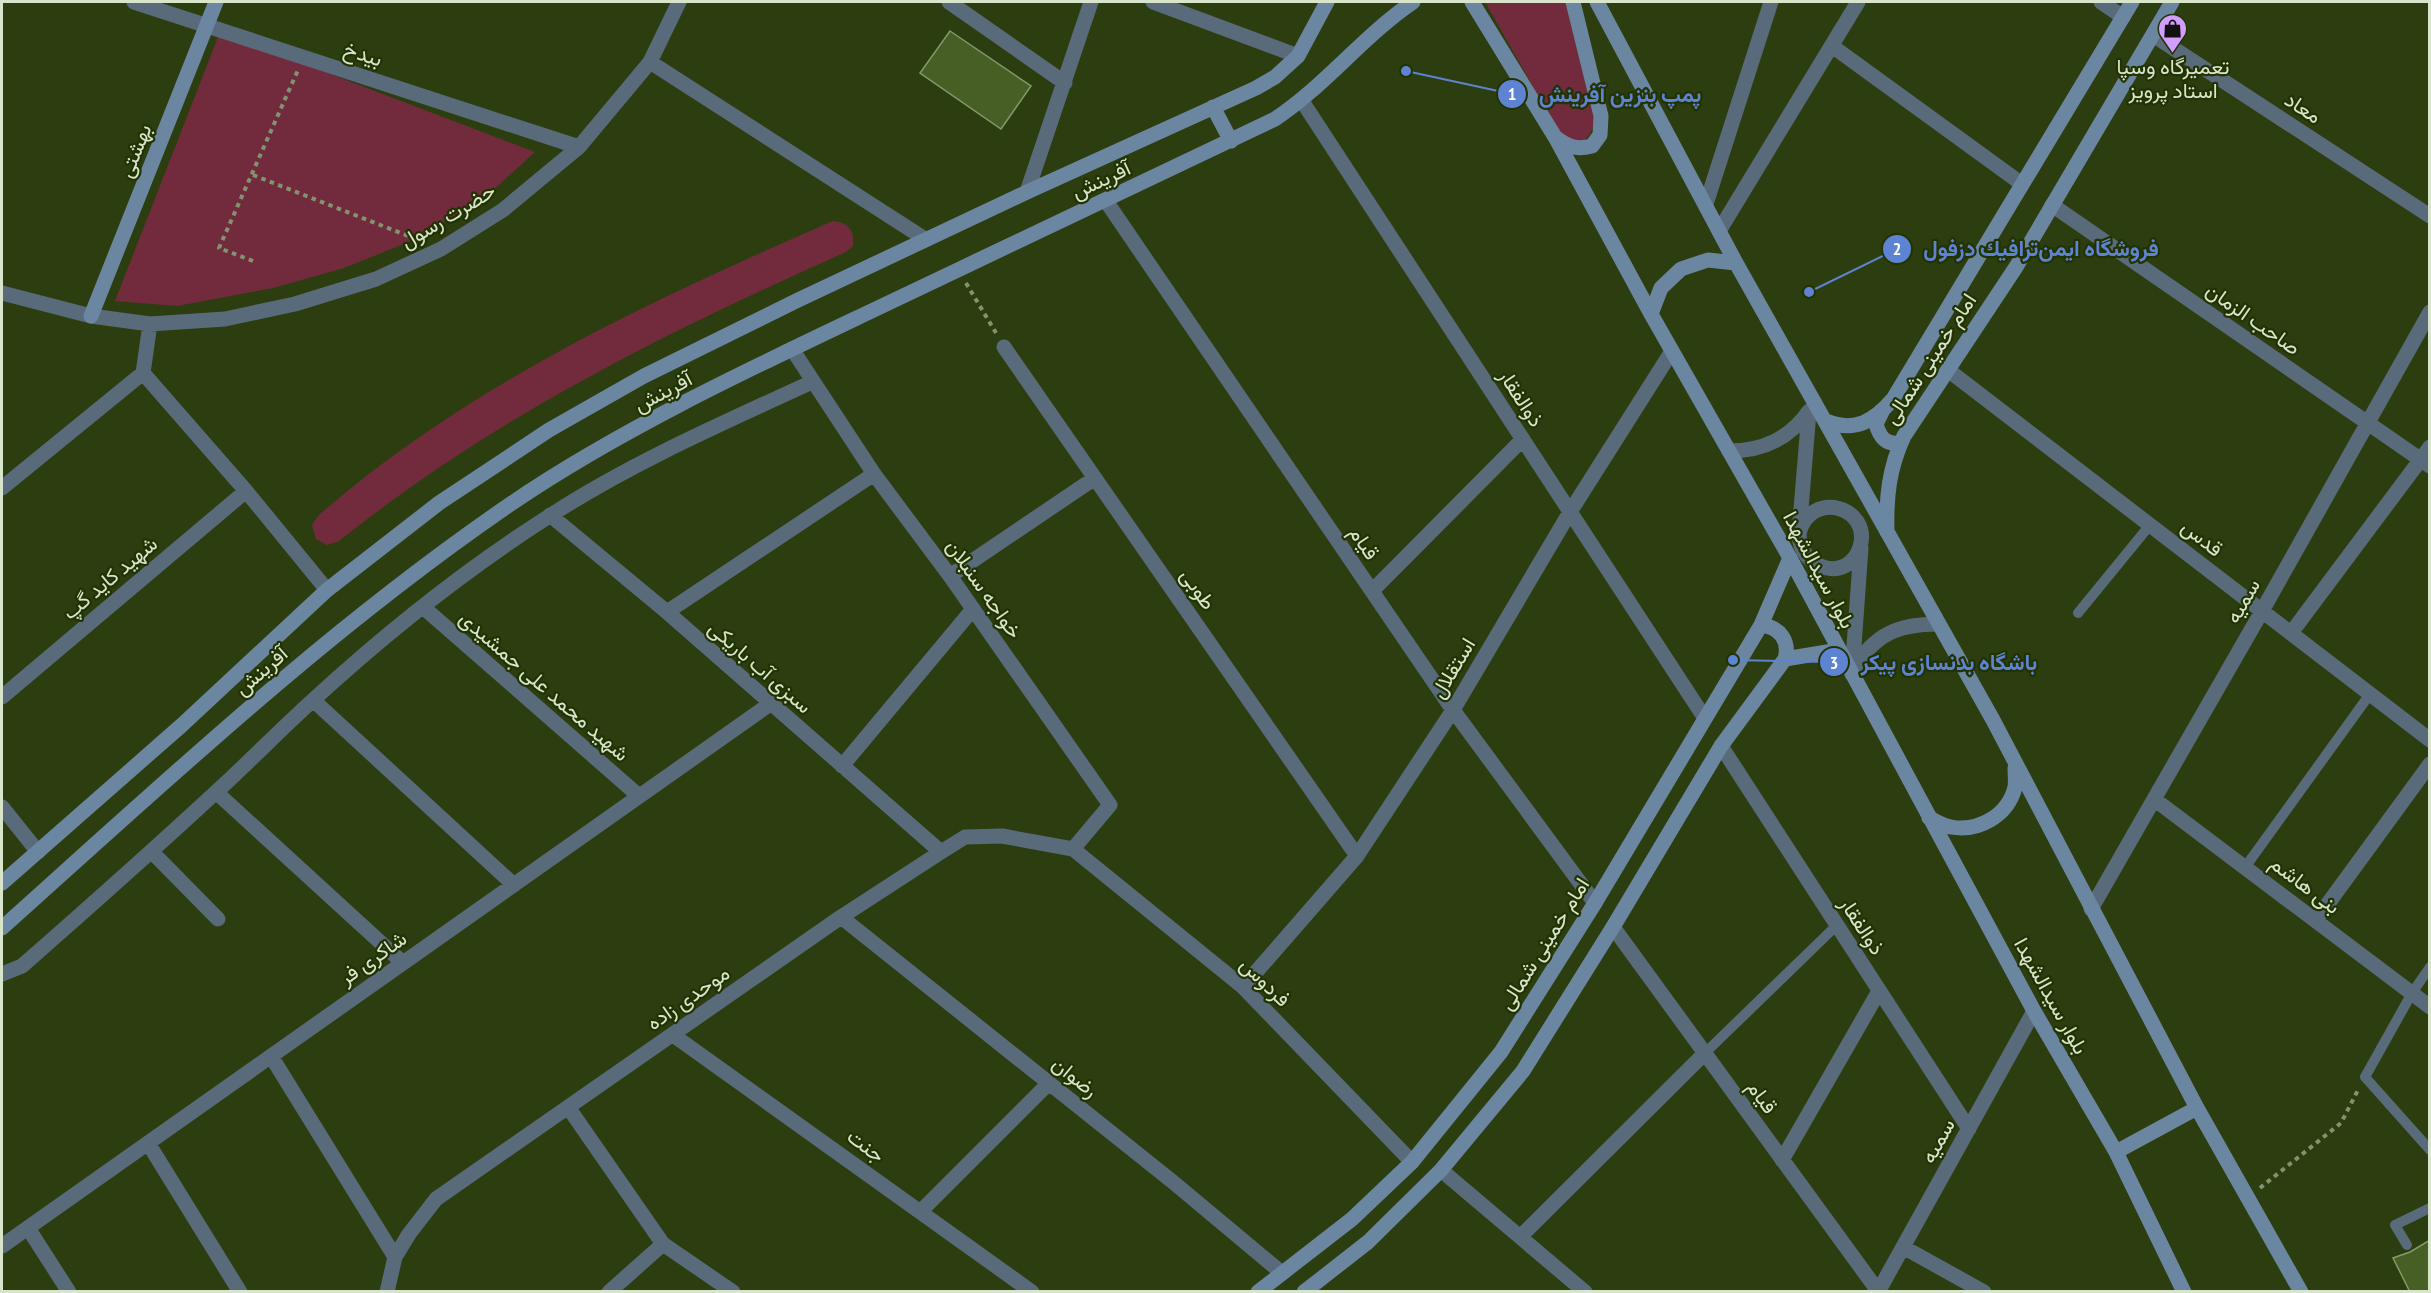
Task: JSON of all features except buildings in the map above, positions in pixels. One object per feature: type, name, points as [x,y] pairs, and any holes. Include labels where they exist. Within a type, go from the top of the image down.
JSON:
[{"type":"main road","name":"بهشتی","points":[[91,316],[216,2]]},
{"type":"main road","name":"آفرینش","points":[[2,883],[182,725],[327,590],[439,503],[549,430],[644,376],[925,239],[1265,83],[1298,56],[1327,2]]},
{"type":"main road","name":"آفرینش","points":[[2,928],[318,649],[434,559],[514,501],[599,450],[792,349],[1275,119],[1302,101],[1385,23],[1413,2]]},
{"type":"main road","name":"بلوار سیدالشهدا","points":[[1472,2],[1555,137],[1651,314],[1790,558],[2034,1011],[2116,1152],[2184,1292]]},
{"type":"main road","points":[[1555,137],[1567,146],[1578,150],[1592,146],[1600,135],[1600,116],[1573,2]]},
{"type":"main road","points":[[1597,2],[1626,61],[1706,204],[1812,406],[1826,421],[1887,535],[1993,720],[2198,1108],[2301,1292]]},
{"type":"main road","name":"امام خمینی شمالی","points":[[1826,421],[1835,425],[1850,426],[1868,422],[1882,411],[1922,354],[2132,2]]},
{"type":"main road","name":"امام خمینی شمالی","points":[[1887,535],[1888,483],[1901,443],[2016,267],[2172,2]]},
{"type":"main road","points":[[1213,107],[1231,141]]},
{"type":"main road","points":[[1651,314],[1661,288],[1681,269],[1708,260],[1736,263]]},
{"type":"main road","points":[[1882,411],[1876,424],[1878,433],[1884,440],[1893,444],[1901,443]]},
{"type":"main road","name":"امام خمینی شمالی","points":[[1258,1292],[1352,1219],[1412,1162],[1501,1052],[1595,903],[1704,717],[1761,626],[1790,558]]},
{"type":"main road","points":[[1304,1291],[1368,1242],[1441,1170],[1523,1071],[1613,927],[1721,746],[1785,659],[1786,643],[1783,636],[1769,626],[1761,626]]},
{"type":"main road","points":[[1785,659],[1839,651]]},
{"type":"main road","points":[[1929,818],[1949,827],[1970,828],[1990,821],[2006,807],[2015,787],[2016,766]]},
{"type":"main road","points":[[2116,1152],[2198,1108]]},
{"type":"street","name":"بیدخ","points":[[134,2],[208,24],[579,147]]},
{"type":"street","name":"حضرت رسول","points":[[2,293],[91,316],[150,324],[225,319],[295,304],[376,279],[441,249],[503,210],[579,147],[650,63],[677,2]]},
{"type":"street","points":[[949,2],[1065,83]]},
{"type":"street","points":[[1027,192],[1091,2]]},
{"type":"street","points":[[1153,2],[1298,56]]},
{"type":"street","points":[[1706,204],[1771,2]]},
{"type":"street","points":[[1719,231],[1858,2]]},
{"type":"street","points":[[2101,2],[2123,17]]},
{"type":"street","name":"معاد","points":[[2152,35],[2430,216]]},
{"type":"street","points":[[1832,46],[2022,184]]},
{"type":"street","points":[[650,63],[925,239]]},
{"type":"street","name":"ذوالفقار","points":[[1302,101],[1704,717]]},
{"type":"street","name":"قیام","points":[[1106,201],[1453,710],[1595,903]]},
{"type":"street","name":"صاحب الزمان","points":[[2052,205],[2425,463]]},
{"type":"street","name":"سمیه","points":[[2091,909],[2430,312]]},
{"type":"street","points":[[2,488],[143,374],[150,324]]},
{"type":"street","name":"طوبی","points":[[1004,347],[1357,856]]},
{"type":"street","name":"خواجه سنبلان","points":[[792,349],[874,474],[950,576],[1110,805],[1073,849]]},
{"type":"street","name":"استقلال","points":[[1243,987],[1357,856],[1453,710],[1570,512],[1672,351]]},
{"type":"street","name":"قدس","points":[[1948,370],[2430,740]]},
{"type":"street","points":[[143,374],[246,491],[327,590]]},
{"type":"street","points":[[2,974],[22,966],[216,792],[312,700],[423,606],[550,515],[618,475],[678,444],[812,382]]},
{"type":"street","points":[[1729,451],[1756,449],[1768,445],[1791,432],[1812,406]]},
{"type":"street","points":[[1812,406],[1799,533],[1802,552],[1818,567],[1829,569],[1849,562],[1857,555],[1861,545]]},
{"type":"street","points":[[1372,591],[1522,439]]},
{"type":"street","points":[[2291,633],[2425,463],[2430,447]]},
{"type":"street","points":[[667,612],[874,474]]},
{"type":"street","points":[[950,576],[1095,478]]},
{"type":"street","name":"شهید کاید گپ","points":[[2,697],[246,491]]},
{"type":"street","points":[[1799,533],[1807,516],[1815,510],[1835,507],[1853,516],[1862,534],[1852,674]]},
{"type":"street","name":"سبزی آب باریکی","points":[[550,515],[667,612],[941,852]]},
{"type":"street","name":"شهید محمد علی جمشیدی","points":[[423,606],[639,796]]},
{"type":"street","points":[[842,766],[973,609]]},
{"type":"street","points":[[1852,674],[1862,656],[1877,640],[1896,629],[1916,624],[1938,624]]},
{"type":"street","points":[[312,700],[513,885]]},
{"type":"street","name":"شاکری فر","points":[[2,1246],[770,704]]},
{"type":"street","name":"ذوالفقار","points":[[1721,746],[1969,1128]]},
{"type":"street","points":[[2316,920],[2430,764]]},
{"type":"street","points":[[216,792],[403,963]]},
{"type":"street","name":"بنی هاشم","points":[[2154,799],[2246,866],[2430,1007]]},
{"type":"street","points":[[2,807],[38,852]]},
{"type":"street","name":"موحدی زاده","points":[[387,1292],[395,1257],[409,1234],[436,1199],[841,917],[941,852],[965,837],[1002,836],[1073,849]]},
{"type":"street","name":"فردوس","points":[[1073,849],[1243,987],[1412,1162]]},
{"type":"street","points":[[151,851],[218,919]]},
{"type":"street","name":"رضوان","points":[[841,917],[1173,1182],[1282,1273]]},
{"type":"street","name":"قیام","points":[[1613,927],[1878,1291]]},
{"type":"street","points":[[1782,1160],[1880,991]]},
{"type":"street","name":"سمیه","points":[[1878,1291],[2034,1011]]},
{"type":"street","name":"جنت","points":[[673,1035],[833,1147],[1032,1292]]},
{"type":"street","points":[[1521,1236],[1705,1053]]},
{"type":"street","points":[[272,1056],[395,1257]]},
{"type":"street","points":[[920,1212],[1049,1083]]},
{"type":"street","points":[[568,1107],[663,1244],[733,1292]]},
{"type":"street","points":[[148,1143],[240,1292]]},
{"type":"street","points":[[1441,1170],[1585,1292]]},
{"type":"street","points":[[28,1228],[69,1292]]},
{"type":"street","points":[[609,1292],[663,1244]]},
{"type":"street","points":[[1903,1247],[1984,1292]]},
{"type":"lane","points":[[2078,613],[2150,525]]},
{"type":"lane","points":[[2246,866],[2370,694]]},
{"type":"lane","points":[[1705,1053],[1836,926]]},
{"type":"lane","points":[[2430,967],[2412,993],[2365,1077],[2430,1150]]},
{"type":"lane","points":[[2407,1245],[2395,1225],[2430,1208]]},
{"type":"path","points":[[253,261],[219,248],[304,56]]},
{"type":"path","points":[[253,175],[441,249]]},
{"type":"path","points":[[958,270],[1004,347]]},
{"type":"path","points":[[2248,1198],[2341,1123],[2365,1077]]},
{"type":"shaded area","points":[[1485,2],[1566,2],[1594,120],[1592,129],[1585,139],[1575,141],[1569,139],[1557,129]]},
{"type":"shaded area","points":[[220,32],[535,152],[490,193],[421,237],[344,268],[273,288],[177,306],[115,301]]},
{"type":"shaded area","points":[[833,221],[843,223],[852,232],[853,246],[846,252],[712,314],[583,380],[459,454],[398,496],[339,541],[327,545],[316,539],[312,525],[319,515],[377,468],[437,425],[500,385],[630,314]]},
{"type":"place","name":"تعمیرگاه وسپا استاد پرویز","points":[[2173,54]]},
{"type":"place","name":"پمپ بنزین آفرینش","points":[[1406,71]]},
{"type":"place","name":"فروشگاه ايمن‌ترافيك دزفول","points":[[1809,292]]},
{"type":"place","name":"باشگاه بدنسازی پیکر","points":[[1733,660]]}]
